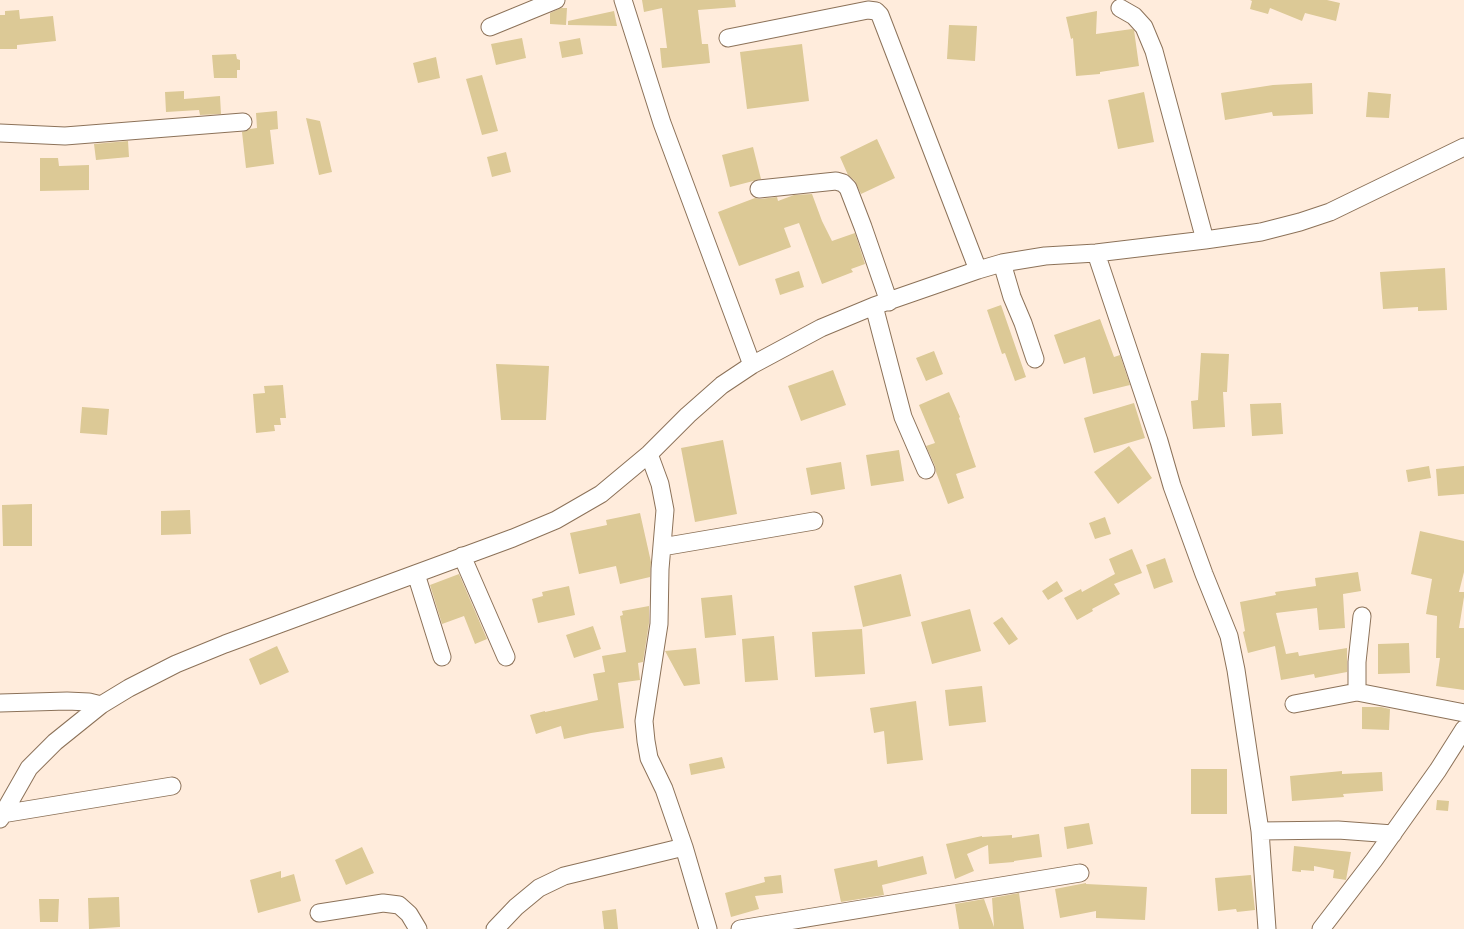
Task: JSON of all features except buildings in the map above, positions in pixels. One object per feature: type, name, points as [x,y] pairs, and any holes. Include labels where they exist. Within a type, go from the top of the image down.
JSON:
[{"type":"street","points":[[490,27],[556,0]]},
{"type":"street","points":[[623,0],[662,123],[752,365]]},
{"type":"street","points":[[1120,8],[1134,16],[1144,27],[1154,51],[1204,240]]},
{"type":"street","points":[[728,38],[868,10],[876,11],[880,15],[978,270]]},
{"type":"street","points":[[0,133],[71,136],[243,122]]},
{"type":"street","points":[[1,816],[29,768],[55,742],[101,706],[129,688],[225,644],[514,538],[556,520],[601,494],[649,454],[688,415],[722,385],[752,365],[820,328],[881,304],[1002,263],[1045,256],[1096,253],[1204,240],[1261,232],[1300,222],[1330,212],[1464,147]]},
{"type":"street","points":[[759,189],[836,181],[843,183],[848,188],[861,221],[881,304],[903,417],[926,470]]},
{"type":"street","points":[[1096,253],[1159,441],[1172,486],[1216,607],[1229,636],[1236,670],[1260,831],[1267,929]]},
{"type":"street","points":[[1002,263],[1012,297],[1023,323],[1035,359]]},
{"type":"street","points":[[649,454],[660,484],[666,510],[660,569],[659,624],[644,721],[646,741],[649,758],[664,789],[684,847],[708,929]]},
{"type":"street","points":[[662,547],[814,521]]},
{"type":"street","points":[[462,556],[506,657]]},
{"type":"street","points":[[416,574],[442,657]]},
{"type":"street","points":[[1357,692],[1357,662],[1362,616]]},
{"type":"street","points":[[1294,704],[1357,692],[1464,713]]},
{"type":"street","points":[[0,703],[67,701],[89,702],[101,706]]},
{"type":"street","points":[[1321,929],[1393,834],[1438,770],[1464,729]]},
{"type":"street","points":[[1,816],[172,786]]},
{"type":"street","points":[[1260,831],[1338,830],[1393,834]]},
{"type":"street","points":[[495,929],[516,907],[539,888],[564,876],[684,847]]},
{"type":"street","points":[[740,929],[1080,873]]},
{"type":"street","points":[[319,913],[383,903],[399,905],[409,914],[418,929]]}]
